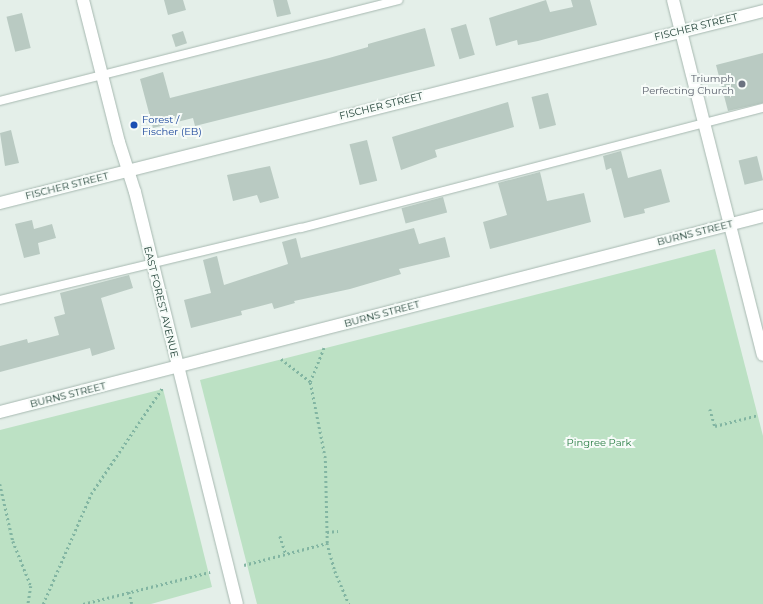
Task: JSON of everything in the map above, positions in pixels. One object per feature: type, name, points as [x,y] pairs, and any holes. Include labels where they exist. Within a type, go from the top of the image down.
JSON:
[{"type":"street","name":"EAST FOREST AVENUE","points":[[83,0],[128,170],[237,604]]},
{"type":"street","points":[[673,0],[729,224],[759,324],[763,355]]},
{"type":"street","name":"FISCHER STREET","points":[[0,203],[763,10]]},
{"type":"street","name":"BURNS STREET","points":[[0,412],[763,216]]},
{"type":"lane","points":[[0,101],[398,0]]},
{"type":"lane","points":[[0,300],[151,262],[301,228],[763,108]]},
{"type":"path","points":[[324,348],[310,382],[326,458],[325,509],[327,543],[335,571],[349,604]]},
{"type":"path","points":[[281,359],[310,382]]},
{"type":"path","points":[[43,604],[91,494],[163,387]]},
{"type":"path","points":[[710,409],[714,426],[758,415]]},
{"type":"path","points":[[0,484],[13,541],[30,586],[28,604]]},
{"type":"path","points":[[327,532],[338,531]]},
{"type":"path","points":[[280,536],[286,554]]},
{"type":"path","points":[[244,565],[327,543]]},
{"type":"path","points":[[83,604],[210,572]]},
{"type":"path","points":[[129,592],[132,604]]},
{"type":"green space","name":"Pingree Park","points":[[715,249],[763,436],[763,604],[257,604],[200,380]]},
{"type":"green space","points":[[163,389],[212,587],[151,604],[0,604],[0,430]]},
{"type":"building","points":[[164,0],[183,0],[186,10],[168,15]]},
{"type":"building","points":[[273,0],[287,0],[291,14],[277,17]]},
{"type":"building","points":[[546,0],[550,12],[573,7],[571,0],[590,0],[597,25],[538,41],[518,45],[517,40],[496,46],[489,18]]},
{"type":"building","points":[[22,13],[31,48],[15,52],[6,17]]},
{"type":"building","points":[[466,24],[475,55],[459,59],[451,28]]},
{"type":"building","points":[[425,28],[435,66],[195,126],[193,118],[153,128],[140,79],[163,72],[170,98],[329,58],[368,47],[368,44]]},
{"type":"building","points":[[183,31],[187,43],[176,47],[172,35]]},
{"type":"building","name":"Triumph Perfecting Church","points":[[763,53],[763,103],[728,111],[716,65]]},
{"type":"building","points":[[548,93],[556,125],[539,129],[532,97]]},
{"type":"building","points":[[508,102],[514,127],[435,150],[437,157],[401,170],[392,137]]},
{"type":"building","points":[[11,130],[19,163],[5,166],[0,133]]},
{"type":"building","points":[[367,140],[377,181],[360,185],[350,144]]},
{"type":"building","points":[[621,151],[628,178],[661,169],[670,202],[644,209],[645,213],[624,218],[611,168],[606,170],[603,156]]},
{"type":"building","points":[[757,156],[763,180],[745,185],[739,161]]},
{"type":"building","points":[[270,166],[279,198],[260,203],[257,195],[233,201],[227,175]]},
{"type":"building","points":[[540,172],[547,201],[584,193],[591,222],[490,249],[483,222],[507,215],[498,183]]},
{"type":"building","points":[[443,197],[447,212],[406,224],[401,208]]},
{"type":"building","points":[[32,220],[34,229],[52,224],[56,238],[38,243],[40,254],[24,258],[15,224]]},
{"type":"building","points":[[414,228],[419,244],[445,237],[450,257],[399,269],[401,274],[350,289],[294,301],[295,303],[274,309],[272,303],[241,311],[242,315],[191,328],[184,300],[211,293],[203,260],[217,256],[224,285],[288,264],[282,242],[296,238],[301,258]]},
{"type":"building","points":[[129,275],[133,288],[101,298],[115,349],[92,356],[90,348],[0,372],[0,346],[27,339],[28,343],[59,335],[54,317],[65,314],[60,293]]},
{"type":"place","name":"Triumph Perfecting Church","points":[[742,84]]},
{"type":"place","name":"Forest / Fischer (EB)","points":[[134,125]]}]
